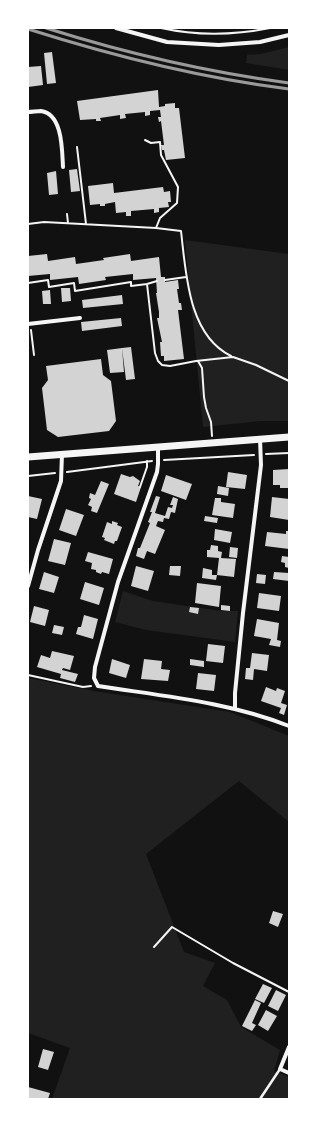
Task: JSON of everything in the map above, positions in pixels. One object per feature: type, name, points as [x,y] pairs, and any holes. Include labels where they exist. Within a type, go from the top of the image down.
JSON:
[{"type":"main road","points":[[28,456],[289,437]]},
{"type":"street","points":[[116,28],[167,42],[219,45],[260,42],[289,35]]},
{"type":"street","points":[[28,112],[42,111],[53,118],[59,130],[63,168]]},
{"type":"street","points":[[29,324],[80,318]]},
{"type":"street","points":[[235,708],[235,693],[261,454],[260,438]]},
{"type":"street","points":[[158,446],[156,476],[118,582],[95,666],[94,678],[98,686],[235,708],[266,717],[289,726]]},
{"type":"street","points":[[28,586],[38,550],[59,490],[62,472],[62,454]]},
{"type":"street","points":[[289,1047],[280,1069],[289,1073]]},
{"type":"lane","points":[[260,1099],[280,1069]]},
{"type":"path","points":[[162,28],[194,33],[229,33],[270,28]]},
{"type":"path","points":[[145,140],[160,142],[161,155],[178,188],[177,203],[160,218],[156,228]]},
{"type":"path","points":[[77,147],[86,224]]},
{"type":"path","points":[[67,214],[68,223]]},
{"type":"path","points":[[28,224],[44,222],[68,223],[156,228],[181,231],[186,277],[195,311],[208,337],[216,347],[233,357],[256,365],[289,381]]},
{"type":"path","points":[[165,280],[186,277]]},
{"type":"path","points":[[28,283],[48,280],[49,287],[74,283],[76,291],[131,282],[131,286],[157,281]]},
{"type":"path","points":[[147,284],[155,353],[158,361],[162,365],[170,366],[233,357]]},
{"type":"path","points":[[29,324],[34,355]]},
{"type":"path","points":[[198,361],[202,368],[204,397],[211,422],[213,442]]},
{"type":"path","points":[[28,476],[158,460],[289,453]]},
{"type":"path","points":[[140,487],[147,467],[147,461]]},
{"type":"path","points":[[28,675],[83,687],[98,686]]},
{"type":"path","points":[[154,947],[172,927],[233,963],[289,992]]},
{"type":"shaded area","points":[[289,47],[289,70],[246,63],[247,55],[261,54]]},
{"type":"shaded area","points":[[185,240],[289,254],[289,421],[261,421],[203,427]]},
{"type":"shaded area","points":[[123,591],[153,601],[221,611],[238,611],[235,642],[146,630],[115,622]]},
{"type":"shaded area","points":[[28,678],[94,691],[230,712],[289,736],[289,822],[239,781],[146,854],[184,952],[215,963],[203,986],[227,1000],[241,1027],[280,1050],[274,1071],[289,1077],[289,1099],[52,1099],[70,1048],[28,1033]]},
{"type":"building","points":[[52,52],[56,83],[47,84],[44,53]]},
{"type":"building","points":[[41,66],[43,85],[28,87],[28,67]]},
{"type":"building","points":[[158,90],[159,107],[165,106],[165,104],[175,103],[175,108],[179,108],[185,158],[166,160],[164,150],[162,150],[161,145],[164,145],[161,121],[159,122],[158,117],[161,117],[160,110],[150,111],[150,115],[145,116],[145,112],[125,114],[126,118],[120,119],[120,115],[100,118],[101,121],[96,121],[96,119],[80,120],[77,101]]},
{"type":"building","points":[[77,169],[80,191],[71,192],[69,170]]},
{"type":"building","points":[[56,171],[58,194],[49,195],[47,173]]},
{"type":"building","points":[[113,183],[114,193],[163,187],[164,192],[170,191],[171,202],[168,202],[169,207],[159,208],[159,212],[154,213],[154,209],[131,211],[131,216],[126,216],[126,212],[116,213],[115,202],[105,204],[105,206],[100,206],[100,204],[90,205],[88,186]]},
{"type":"building","points":[[47,254],[48,261],[75,257],[76,264],[130,254],[131,261],[159,257],[161,277],[165,277],[165,282],[178,280],[179,289],[177,289],[179,303],[181,303],[182,310],[178,310],[184,359],[164,361],[164,356],[161,356],[160,342],[162,342],[157,318],[159,318],[159,312],[156,293],[156,278],[133,280],[133,274],[105,277],[106,280],[79,284],[78,277],[50,280],[50,274],[28,276],[28,256]]},
{"type":"building","points":[[61,288],[70,288],[71,301],[62,302]]},
{"type":"building","points":[[50,290],[51,304],[43,304],[42,291]]},
{"type":"building","points":[[122,295],[123,304],[83,308],[82,300]]},
{"type":"building","points":[[121,318],[122,326],[82,331],[81,322]]},
{"type":"building","points":[[131,347],[135,379],[126,380],[122,348]]},
{"type":"building","points":[[122,348],[124,372],[110,373],[107,350]]},
{"type":"building","points":[[101,359],[103,375],[111,381],[116,421],[109,431],[58,437],[47,430],[42,388],[48,380],[46,366]]},
{"type":"building","points":[[289,469],[288,488],[280,488],[280,485],[273,485],[273,470]]},
{"type":"building","points":[[228,472],[247,475],[245,489],[226,487]]},
{"type":"building","points":[[121,474],[130,477],[133,476],[140,481],[138,486],[141,487],[136,502],[114,494]]},
{"type":"building","points":[[166,475],[192,484],[186,500],[161,491]]},
{"type":"building","points":[[101,481],[109,484],[97,513],[91,511],[92,507],[88,505],[91,499],[89,498],[90,493],[95,495]]},
{"type":"building","points":[[218,486],[229,488],[228,496],[217,494]]},
{"type":"building","points":[[28,496],[42,499],[37,519],[28,517]]},
{"type":"building","points":[[156,496],[160,497],[155,513],[165,516],[168,507],[172,508],[173,505],[170,505],[173,497],[178,499],[175,513],[171,512],[169,519],[164,518],[163,522],[158,521],[156,526],[165,530],[155,554],[147,551],[144,559],[136,556],[138,548],[140,548],[150,523],[148,522],[152,512],[150,512]]},
{"type":"building","points":[[272,497],[289,499],[289,520],[270,517]]},
{"type":"building","points":[[215,498],[221,498],[221,502],[235,504],[233,518],[212,515]]},
{"type":"building","points":[[66,509],[84,515],[76,536],[59,530]]},
{"type":"building","points":[[205,516],[218,518],[217,523],[204,521]]},
{"type":"building","points":[[112,521],[118,523],[117,525],[122,527],[117,541],[115,541],[114,544],[104,540],[105,538],[102,537],[107,522],[112,524]]},
{"type":"building","points":[[215,529],[232,532],[230,543],[214,540]]},
{"type":"building","points":[[286,531],[289,531],[289,549],[265,546],[267,532],[286,534]]},
{"type":"building","points":[[54,539],[71,543],[65,565],[48,561]]},
{"type":"building","points":[[211,545],[218,546],[218,551],[222,552],[221,558],[236,559],[234,577],[217,575],[219,558],[207,557],[207,550],[210,550]]},
{"type":"building","points":[[230,547],[238,548],[237,558],[229,557]]},
{"type":"building","points":[[88,552],[113,559],[109,574],[102,572],[101,574],[96,572],[96,570],[91,569],[92,563],[85,561]]},
{"type":"building","points":[[282,556],[289,557],[289,568],[285,567],[285,563],[281,562]]},
{"type":"building","points":[[136,566],[154,571],[148,591],[131,586]]},
{"type":"building","points":[[170,566],[181,566],[180,576],[169,575]]},
{"type":"building","points":[[203,568],[212,570],[212,575],[217,575],[216,580],[202,578]]},
{"type":"building","points":[[44,572],[59,577],[54,593],[39,589]]},
{"type":"building","points":[[274,572],[289,573],[289,581],[273,579]]},
{"type":"building","points":[[257,574],[266,575],[265,584],[256,583]]},
{"type":"building","points":[[85,582],[104,588],[99,605],[80,599]]},
{"type":"building","points":[[197,583],[221,586],[219,607],[195,603]]},
{"type":"building","points":[[259,593],[281,596],[279,611],[257,608]]},
{"type":"building","points":[[221,605],[230,606],[230,611],[221,610]]},
{"type":"building","points":[[34,606],[49,610],[45,626],[30,622]]},
{"type":"building","points":[[190,607],[199,608],[198,614],[189,612]]},
{"type":"building","points":[[84,615],[98,619],[93,639],[76,634],[78,627],[81,627]]},
{"type":"building","points":[[257,619],[279,623],[277,640],[281,641],[280,647],[269,645],[271,639],[254,636]]},
{"type":"building","points":[[54,625],[64,627],[62,635],[52,633]]},
{"type":"building","points":[[208,644],[225,646],[223,663],[206,661]]},
{"type":"building","points":[[52,651],[74,656],[70,670],[63,668],[62,670],[78,674],[75,682],[60,678],[61,674],[37,667],[41,655],[50,658]]},
{"type":"building","points":[[252,653],[269,655],[267,671],[254,669],[253,680],[245,679],[246,668],[250,668]]},
{"type":"building","points":[[112,659],[130,665],[126,678],[109,673]]},
{"type":"building","points":[[144,659],[162,661],[161,669],[170,670],[168,681],[141,679]]},
{"type":"building","points":[[190,659],[204,661],[204,667],[190,665]]},
{"type":"building","points":[[198,673],[216,675],[214,691],[196,689]]},
{"type":"building","points":[[266,687],[276,691],[277,688],[285,691],[281,703],[287,705],[284,715],[279,713],[281,708],[261,701]]},
{"type":"building","points":[[273,911],[283,914],[278,927],[269,923]]},
{"type":"building","points":[[263,984],[272,988],[264,1003],[255,999]]},
{"type":"building","points":[[276,990],[286,995],[278,1011],[268,1006]]},
{"type":"building","points":[[255,1000],[261,1003],[252,1023],[256,1025],[252,1031],[242,1026]]},
{"type":"building","points":[[266,1010],[277,1016],[268,1031],[258,1025]]},
{"type":"building","points":[[43,1049],[54,1052],[48,1070],[38,1067]]},
{"type":"building","points":[[28,1087],[50,1093],[48,1099],[28,1099]]},
{"type":"railway","points":[[46,28],[106,46],[166,61],[258,79],[289,83]]},
{"type":"railway","points":[[28,29],[157,65],[223,79],[289,89]]}]
